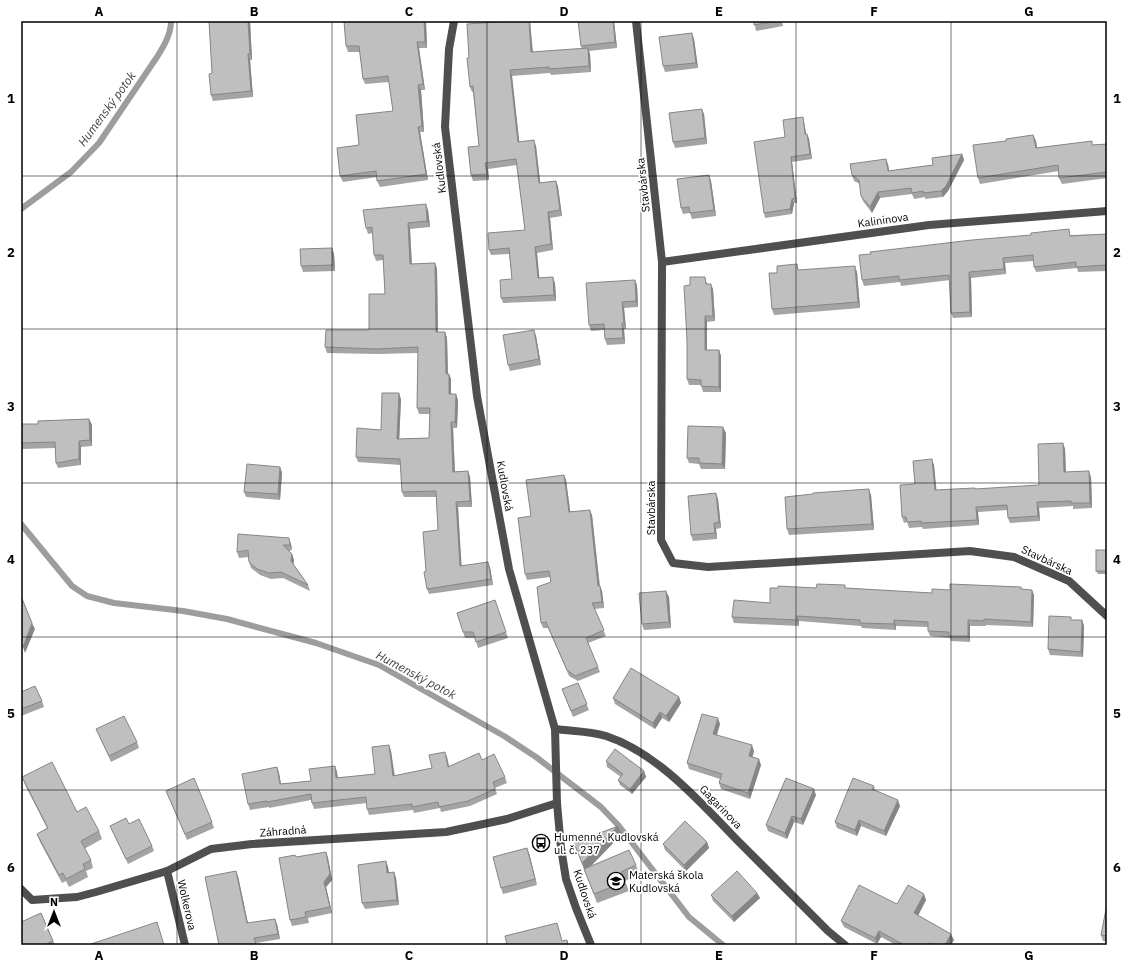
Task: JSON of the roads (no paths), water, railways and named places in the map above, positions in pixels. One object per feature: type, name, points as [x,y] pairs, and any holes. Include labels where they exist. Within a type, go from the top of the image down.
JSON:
[{"type":"street","name":"Kudlovská","points":[[454,21],[449,49],[445,127],[478,396],[509,569],[555,729],[557,803],[561,848],[566,879],[576,908],[592,945]]},
{"type":"street","name":"Stavbárska","points":[[636,21],[662,262],[661,540],[673,563],[708,567],[970,551],[1014,557],[1069,581],[1107,616]]},
{"type":"street","name":"Kalininova","points":[[662,262],[929,225],[1107,211]]},
{"type":"street","name":"Gagarinova","points":[[555,729],[590,732],[607,736],[646,757],[684,785],[828,931],[845,945]]},
{"type":"street","name":"Záhradná","points":[[21,889],[32,900],[77,897],[167,871],[210,849],[252,844],[446,832],[507,819],[557,803]]},
{"type":"street","name":"Wolkerova","points":[[167,871],[185,945]]},
{"type":"waterway","name":"Humenský potok","points":[[21,209],[71,172],[99,143],[162,49],[167,40],[171,21]]},
{"type":"waterway","name":"Humenský potok","points":[[21,524],[72,586],[87,596],[114,603],[183,611],[227,619],[316,643],[379,665],[504,736],[536,757],[601,807],[619,826],[689,917],[723,945]]},
{"type":"place","name":"Humenné, Kudlovská ul. č. 237","points":[[541,843]]},
{"type":"place","name":"Materská škola Kudlovská","points":[[616,881]]}]
